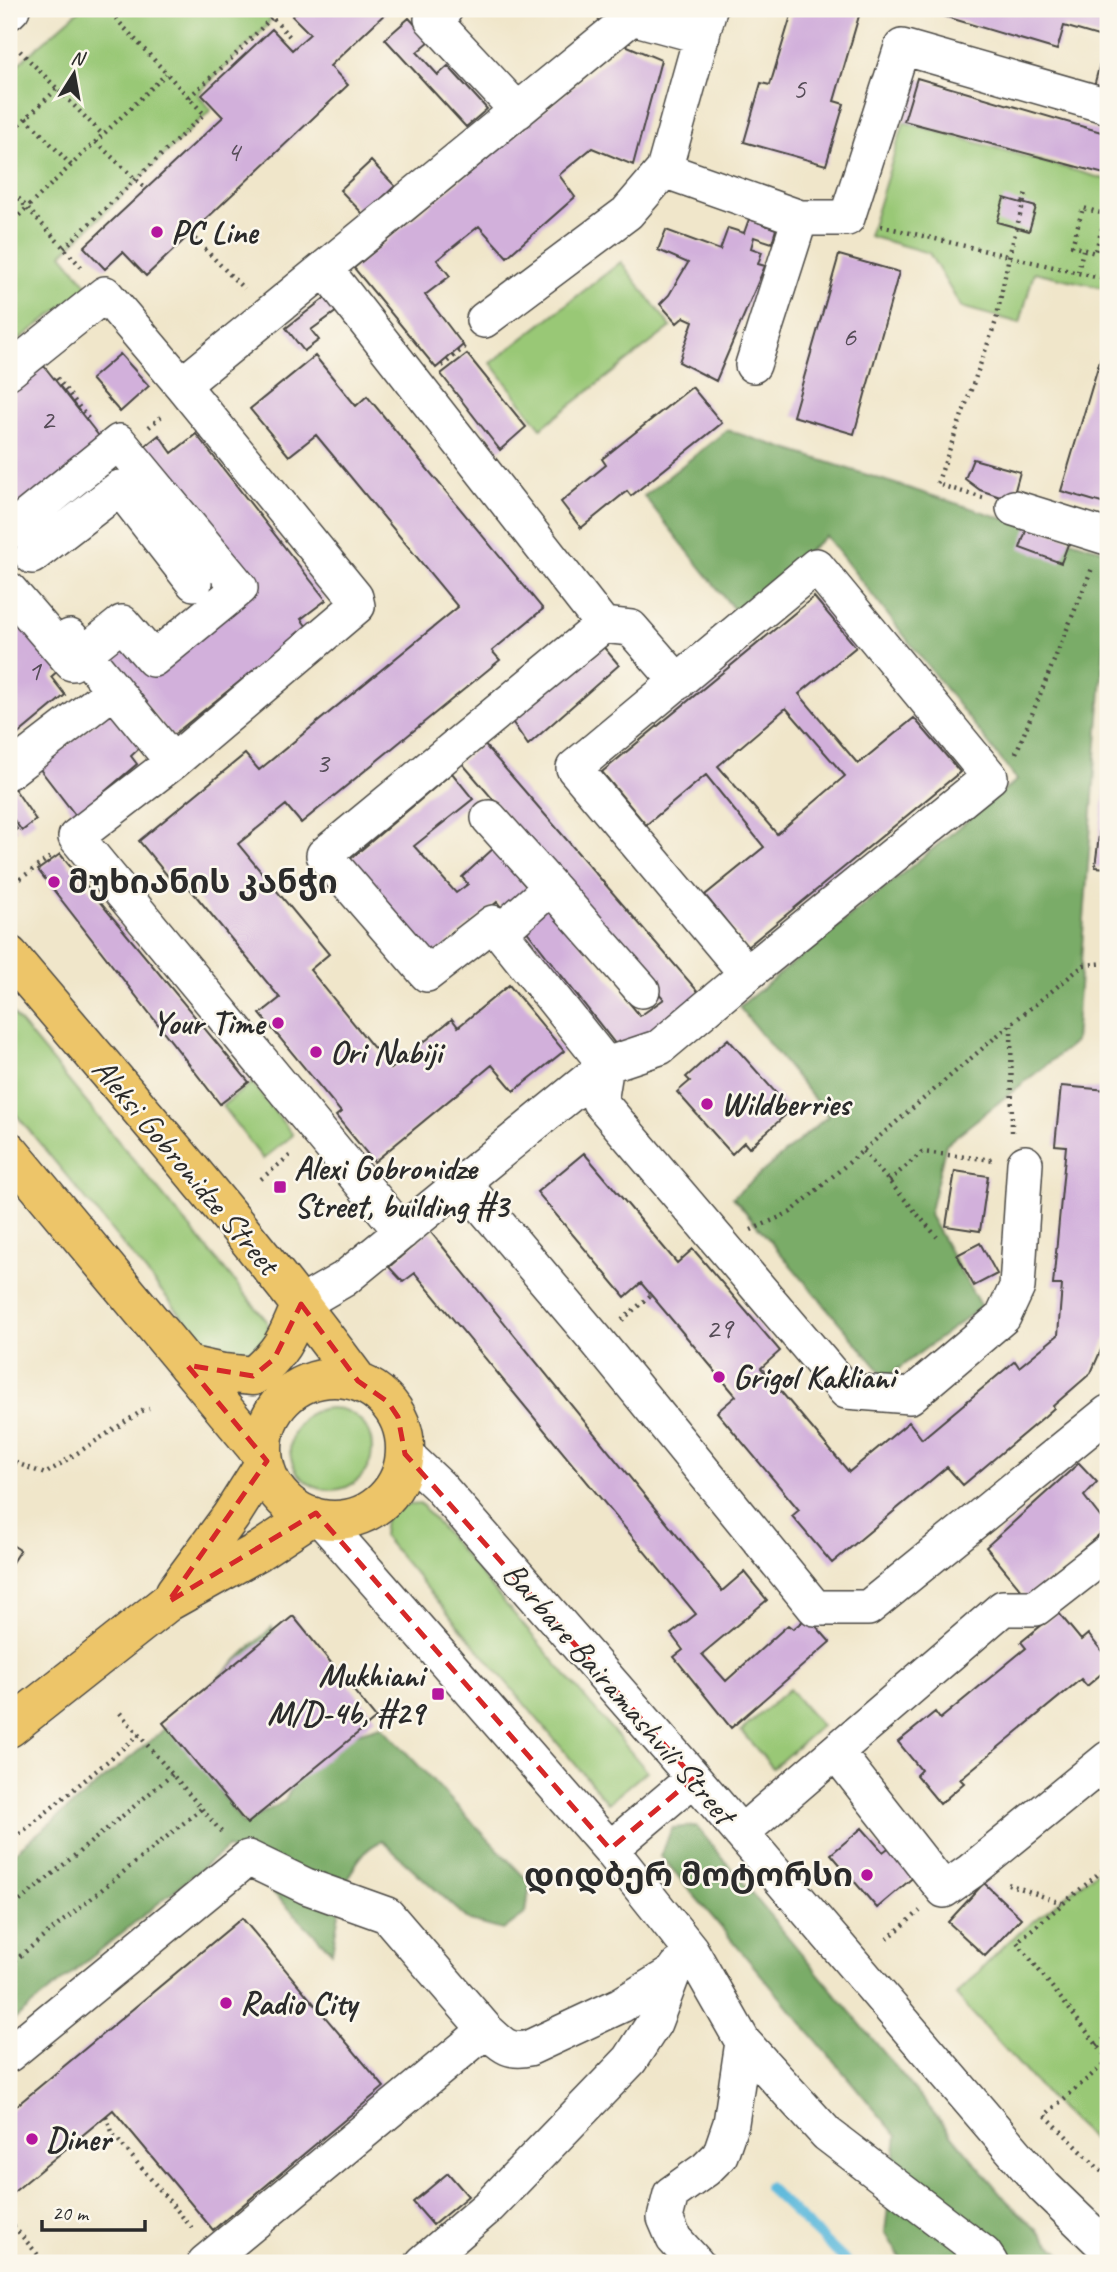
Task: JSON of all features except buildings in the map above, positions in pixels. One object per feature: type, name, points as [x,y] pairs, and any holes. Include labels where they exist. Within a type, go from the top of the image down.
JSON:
[{"type":"main road","name":"Aleksi Gobronidze Street","points":[[9,955],[248,1238],[358,1381]]},
{"type":"main road","points":[[9,1151],[264,1460],[271,1482],[281,1497],[295,1508],[316,1518],[345,1519],[368,1511],[387,1497],[400,1477],[405,1454],[404,1434],[398,1417],[388,1402],[374,1390],[358,1381],[329,1377],[302,1385],[279,1403],[266,1428],[264,1460],[231,1516],[168,1601]]},
{"type":"main road","points":[[187,1364],[223,1373],[253,1376],[274,1359],[287,1338],[301,1304]]},
{"type":"main road","points":[[9,1728],[168,1601],[316,1518]]},
{"type":"street","points":[[445,9],[432,19],[518,111]]},
{"type":"street","points":[[182,385],[518,111],[616,13],[706,22],[664,170],[627,213],[484,320]]},
{"type":"street","points":[[664,170],[800,218],[847,218],[902,47],[1108,106]]},
{"type":"street","points":[[753,365],[800,218]]},
{"type":"street","points":[[325,269],[603,625]]},
{"type":"street","points":[[9,370],[105,294],[355,597],[358,606],[173,762],[76,838],[402,1232]]},
{"type":"street","points":[[13,554],[119,442],[240,588],[153,659],[122,623],[84,653]]},
{"type":"street","points":[[13,554],[120,488],[194,583]]},
{"type":"street","points":[[1014,508],[1106,535]]},
{"type":"street","points":[[13,554],[84,653],[173,762]]},
{"type":"street","points":[[301,1304],[344,1279],[606,1065],[660,1047],[990,777],[817,566],[574,768],[747,974]]},
{"type":"street","points":[[678,682],[631,628],[603,625],[324,855],[427,974],[493,923],[606,1065],[600,1101],[846,1391],[910,1396],[1003,1317],[1017,1287],[1018,1163]]},
{"type":"street","points":[[9,771],[114,690]]},
{"type":"street","points":[[489,818],[642,990]]},
{"type":"street","points":[[500,932],[551,887]]},
{"type":"street","points":[[463,1183],[597,1341],[815,1608],[868,1608],[1108,1413]]},
{"type":"street","name":"Barbare Bairamashvili Street","points":[[405,1454],[439,1486],[694,1777],[1044,2187],[1108,2249]]},
{"type":"street","points":[[316,1518],[610,1849],[681,1961],[743,2042],[827,2134],[984,2254],[990,2263]]},
{"type":"street","points":[[741,1833],[1003,1608],[1035,1608],[1108,1552]]},
{"type":"street","points":[[836,1752],[944,1890],[1108,1759]]},
{"type":"street","points":[[610,1849],[694,1777]]},
{"type":"street","points":[[9,2054],[248,1858],[306,1886],[387,1915],[486,2030],[504,2046],[516,2051],[529,2048],[621,2005],[681,1961]]},
{"type":"street","points":[[423,2263],[488,2206],[630,2060],[654,2023],[681,1961]]},
{"type":"street","points":[[210,2259],[486,2030]]},
{"type":"street","points":[[696,2263],[674,2239],[665,2218],[671,2194],[706,2169],[720,2155],[731,2123],[743,2042]]},
{"type":"path","points":[[64,248],[204,114],[107,9]]},
{"type":"path","points":[[264,9],[292,39]]},
{"type":"path","points":[[189,97],[280,9]]},
{"type":"path","points":[[20,51],[103,135]]},
{"type":"path","points":[[9,225],[166,74]]},
{"type":"path","points":[[9,134],[57,89]]},
{"type":"path","points":[[26,118],[71,165]]},
{"type":"path","points":[[96,142],[146,189]]},
{"type":"path","points":[[9,188],[105,294]]},
{"type":"path","points":[[1014,508],[937,484],[996,321],[1009,256],[1026,193]]},
{"type":"path","points":[[1083,208],[1107,215],[1096,253],[1072,246],[1083,208]]},
{"type":"path","points":[[847,218],[1108,280]]},
{"type":"path","points":[[191,234],[269,314]]},
{"type":"path","points":[[1078,272],[1083,250]]},
{"type":"path","points":[[418,387],[480,335],[484,320]]},
{"type":"path","points":[[990,777],[1016,754],[1106,535]]},
{"type":"path","points":[[747,1231],[791,1212],[1084,965],[1108,963]]},
{"type":"path","points":[[888,1181],[922,1152],[1018,1163],[1011,1024]]},
{"type":"path","points":[[863,1151],[937,1237]]},
{"type":"path","points":[[9,1460],[45,1474],[149,1409]]},
{"type":"path","points":[[120,1713],[228,1839]]},
{"type":"path","points":[[9,1843],[139,1735]]},
{"type":"path","points":[[9,1910],[173,1774]]},
{"type":"path","points":[[9,1965],[202,1808]]},
{"type":"path","points":[[1108,1866],[1017,1942],[1108,2060],[1045,2115],[1108,2178]]},
{"type":"path","points":[[971,1871],[1063,1903]]},
{"type":"path","points":[[1097,2045],[1108,2036]]},
{"type":"path","points":[[106,2116],[113,2134],[210,2259]]},
{"type":"path","points":[[9,2221],[45,2263]]},
{"type":"highlighted area","points":[[301,1304],[358,1381],[388,1402],[398,1417],[405,1454],[694,1778],[610,1849],[316,1513],[168,1602],[267,1461],[187,1365],[253,1376],[274,1359]]},
{"type":"green space","points":[[81,9],[275,9],[267,26],[198,94],[211,110],[62,254],[89,287],[9,347],[9,72]]},
{"type":"green space","points":[[904,122],[1108,180],[1108,289],[1034,272],[1020,323],[961,307],[929,253],[869,236]]},
{"type":"green space","points":[[621,262],[671,327],[541,428],[491,363]]},
{"type":"green space","points":[[727,430],[1108,552],[1108,594],[1075,1042],[946,1144],[929,1215],[981,1307],[886,1378],[733,1197],[828,1116],[739,1007],[1017,780],[826,536],[736,612],[644,496]]},
{"type":"green space","points":[[9,1009],[267,1321],[268,1344],[257,1360],[219,1361],[9,1106]]},
{"type":"green space","points":[[252,1083],[293,1135],[263,1159],[222,1106]]},
{"type":"green space","points":[[331,1408],[354,1415],[360,1420],[365,1426],[372,1449],[365,1472],[360,1478],[354,1483],[331,1490],[308,1483],[302,1478],[297,1472],[290,1449],[297,1426],[302,1420],[308,1415]]},
{"type":"green space","points":[[421,1504],[647,1771],[608,1803],[383,1536],[385,1518],[398,1506]]},
{"type":"green space","points":[[272,1627],[287,1659],[180,1735],[243,1824],[285,1801],[312,1746],[381,1726],[530,1883],[526,1913],[503,1930],[470,1921],[382,1841],[369,1849],[351,1873],[341,1905],[332,1952],[228,1847],[9,2024],[9,1857],[159,1734]]},
{"type":"green space","points":[[789,1689],[821,1726],[773,1768],[741,1731]]},
{"type":"green space","points":[[696,1826],[1006,2200],[1071,2263],[903,2263],[885,2232],[897,2136],[661,1856],[672,1828]]},
{"type":"green space","points":[[1108,1862],[1108,2154],[1051,2100],[956,1995],[1008,1942]]},
{"type":"waterway","points":[[768,2187],[848,2263]]},
{"type":"place","name":"PC Line","points":[[157,232]]},
{"type":"place","name":"მუხიანის კანჭი","points":[[54,882]]},
{"type":"place","name":"Your Time","points":[[278,1023]]},
{"type":"place","name":"Ori Nabiji","points":[[316,1052]]},
{"type":"place","name":"Wildberries","points":[[707,1104]]},
{"type":"place","name":"Alexi Gobronidze Street, building #3","points":[[280,1187]]},
{"type":"place","name":"Grigol Kakliani","points":[[719,1377]]},
{"type":"place","name":"Mukhiani M/D-4b, #29","points":[[438,1694]]},
{"type":"place","name":"დიდბერ მოტორსი","points":[[867,1875]]},
{"type":"place","name":"Radio City","points":[[226,2003]]},
{"type":"place","name":"Diner","points":[[32,2139]]}]
